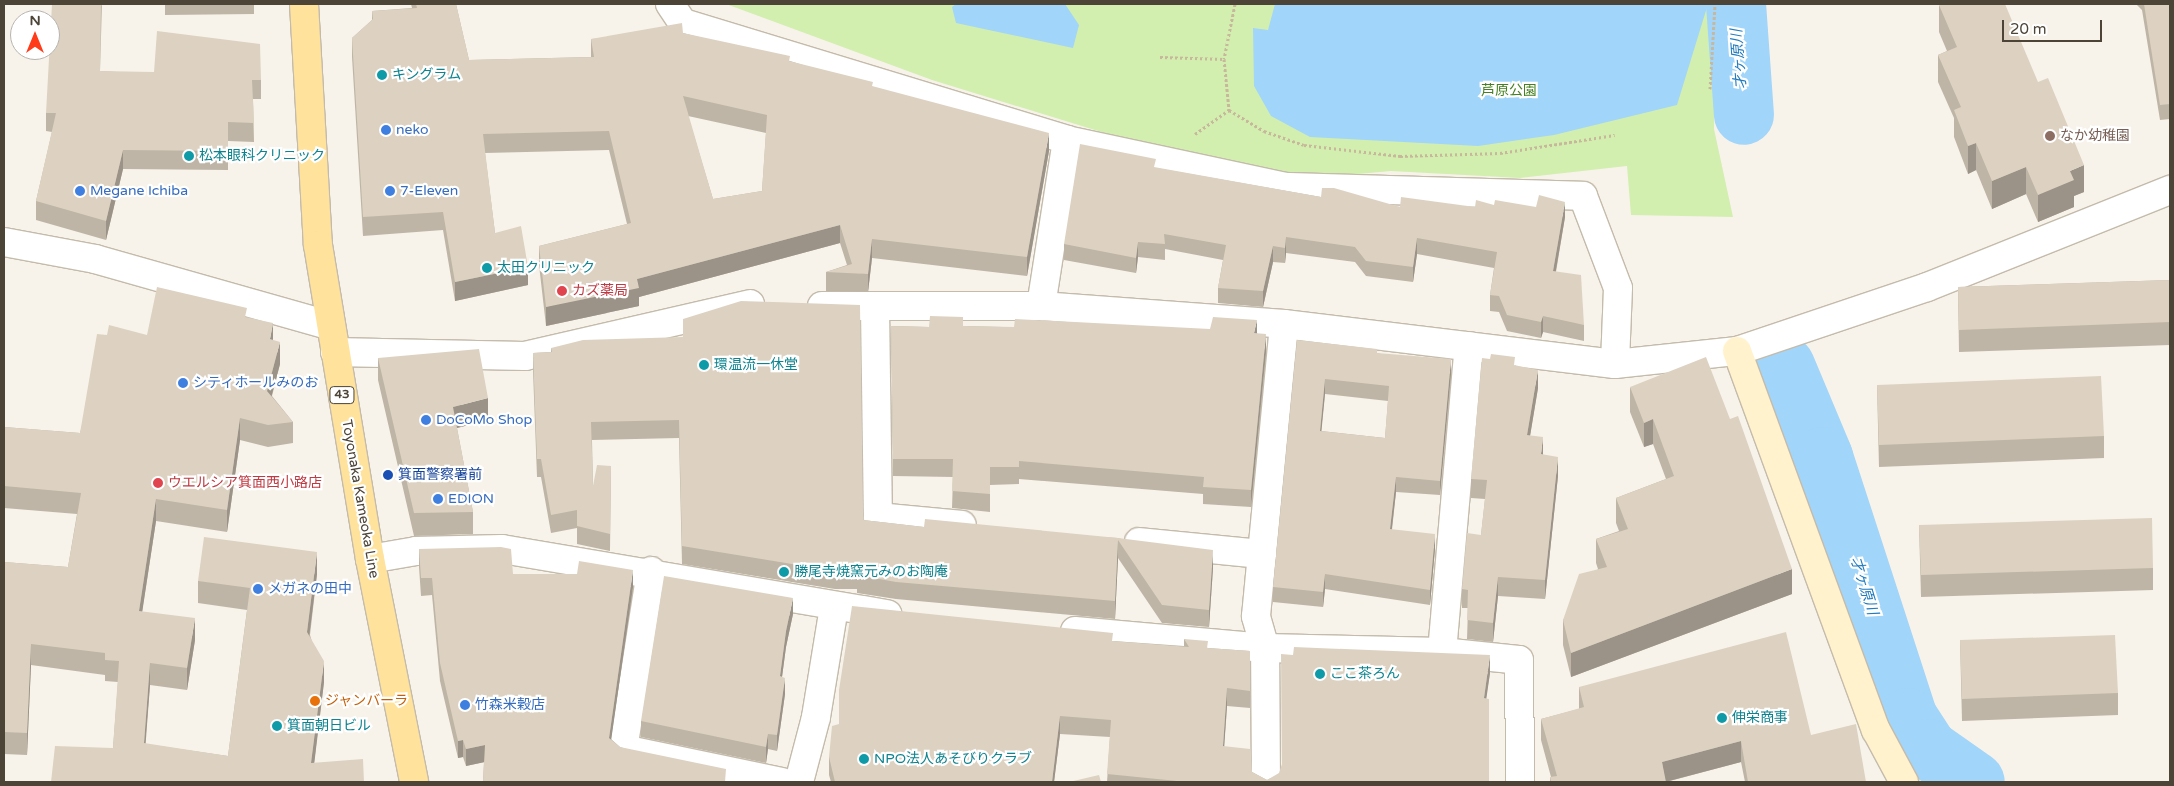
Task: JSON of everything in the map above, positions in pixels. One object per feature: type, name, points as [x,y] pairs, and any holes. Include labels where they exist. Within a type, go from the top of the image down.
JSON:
[{"type":"main road","name":"Toyonaka Kameoka Line","points":[[304,4],[318,245],[370,559],[414,782]]},
{"type":"street","points":[[670,4],[683,23],[1067,140],[1286,187],[1583,196],[1618,288],[1615,364]]},
{"type":"street","points":[[1041,306],[1067,140]]},
{"type":"street","points":[[4,242],[95,259],[333,339],[525,356],[739,303],[875,308],[1041,306],[1284,324],[1615,364],[1737,351],[1927,287],[2170,190]]},
{"type":"street","points":[[875,308],[878,517],[987,527]]},
{"type":"street","points":[[1266,782],[1264,648],[1256,616],[1284,324]]},
{"type":"street","points":[[1442,652],[1470,346]]},
{"type":"street","points":[[1737,351],[1876,730],[1904,782]]},
{"type":"street","points":[[1114,540],[1262,554]]},
{"type":"street","points":[[370,559],[416,551],[502,549],[651,571],[834,607],[914,616]]},
{"type":"street","points":[[651,571],[623,749],[782,782]]},
{"type":"street","points":[[799,782],[816,717],[834,607]]},
{"type":"street","points":[[1050,629],[1264,648],[1442,652],[1519,660],[1520,782]]},
{"type":"path","points":[[1236,4],[1224,59],[1229,110],[1264,131],[1304,145],[1420,156],[1500,153],[1615,135]]},
{"type":"path","points":[[1710,89],[1715,4]]},
{"type":"path","points":[[1160,56],[1224,59]]},
{"type":"green space","name":"芦原公園","points":[[726,4],[1717,4],[1714,129],[1733,217],[1631,215],[1627,166],[1520,178],[1391,171],[1325,177],[1239,166],[1147,146],[932,80]]},
{"type":"water","points":[[956,4],[1065,4],[1079,25],[1073,48],[956,23],[952,7]]},
{"type":"water","points":[[1275,4],[1708,4],[1677,105],[1554,135],[1478,146],[1310,137],[1271,116],[1254,86],[1253,28],[1268,30]]},
{"type":"building","points":[[52,4],[101,4],[100,71],[154,72],[157,31],[260,44],[261,80],[252,80],[254,123],[228,122],[228,151],[123,150],[106,221],[36,201],[56,113],[46,113],[49,60],[60,60],[60,10],[52,10]]},
{"type":"building","points":[[416,4],[456,4],[469,60],[594,57],[591,39],[682,23],[683,33],[790,56],[789,61],[873,82],[872,86],[1049,133],[1027,257],[872,239],[868,274],[826,272],[852,264],[840,225],[637,279],[639,288],[546,307],[539,246],[631,223],[609,131],[483,134],[495,233],[521,226],[528,267],[455,282],[443,212],[363,217],[352,38],[373,19],[372,11],[417,8]],"holes":[[[683,96],[767,115],[762,191],[713,199]]]},
{"type":"building","points":[[2005,4],[2038,82],[2048,78],[2084,165],[2070,171],[2074,180],[2038,195],[2026,167],[1992,181],[1976,143],[1968,146],[1954,110],[1961,107],[1938,55],[1957,47],[1939,5]]},
{"type":"building","points":[[2144,4],[2170,4],[2170,104],[2160,105]]},
{"type":"building","points":[[1080,144],[1156,159],[1154,167],[1321,197],[1322,188],[1334,188],[1400,207],[1401,197],[1475,207],[1476,200],[1494,205],[1495,200],[1536,207],[1539,195],[1565,202],[1553,271],[1581,275],[1584,325],[1543,316],[1541,322],[1507,315],[1499,296],[1490,295],[1497,252],[1417,238],[1413,267],[1366,261],[1355,247],[1286,237],[1285,248],[1273,246],[1263,291],[1218,288],[1226,245],[1164,234],[1165,244],[1138,242],[1136,258],[1064,244]]},
{"type":"building","points":[[2170,280],[2170,322],[1959,330],[1958,287]]},
{"type":"building","points":[[157,287],[247,308],[245,317],[273,323],[270,339],[280,342],[267,391],[293,422],[268,425],[240,418],[227,510],[156,499],[139,611],[195,618],[187,668],[150,663],[144,743],[228,756],[250,588],[198,581],[204,537],[317,552],[307,632],[324,661],[311,763],[363,759],[364,782],[51,782],[55,746],[113,748],[119,661],[105,660],[105,653],[31,644],[27,733],[4,732],[4,562],[68,567],[81,493],[4,486],[4,427],[80,433],[97,334],[107,335],[109,325],[147,335]]},
{"type":"building","points":[[741,301],[860,305],[863,520],[924,527],[925,519],[1118,538],[1213,550],[1209,610],[1162,605],[1118,540],[1115,601],[896,582],[857,575],[857,571],[835,571],[682,546],[679,420],[591,422],[593,486],[597,465],[611,466],[610,534],[577,526],[577,510],[551,515],[541,459],[537,459],[533,353],[552,352],[551,348],[583,340],[683,337],[683,319]]},
{"type":"building","points":[[930,316],[963,317],[963,326],[1014,327],[1015,319],[1210,329],[1213,317],[1257,320],[1254,333],[1266,334],[1251,490],[1203,487],[1204,477],[1019,461],[1019,467],[990,467],[990,494],[952,491],[953,459],[893,459],[891,326],[929,327]]},
{"type":"building","points":[[1297,340],[1377,349],[1377,353],[1451,359],[1440,481],[1396,477],[1390,529],[1435,534],[1430,590],[1325,574],[1323,592],[1273,587]],"holes":[[[1325,379],[1389,386],[1385,438],[1320,431]]]},
{"type":"building","points":[[479,349],[488,398],[453,407],[473,512],[414,513],[378,358]]},
{"type":"building","points":[[1491,354],[1515,357],[1514,365],[1538,370],[1527,435],[1543,437],[1541,454],[1558,457],[1545,580],[1498,577],[1493,623],[1467,620],[1468,590],[1462,589],[1467,533],[1481,535],[1487,480],[1471,479],[1482,358],[1490,359]]},
{"type":"building","points":[[1706,357],[1730,419],[1738,416],[1792,569],[1571,653],[1563,620],[1579,574],[1607,567],[1596,539],[1628,529],[1616,498],[1674,476],[1653,419],[1644,423],[1630,387]]},
{"type":"building","points":[[2101,376],[2104,436],[1879,445],[1877,385]]},
{"type":"building","points":[[2152,518],[2153,568],[1921,575],[1919,525]]},
{"type":"building","points":[[501,547],[511,549],[513,574],[577,574],[579,561],[633,570],[609,738],[620,747],[726,769],[725,782],[483,782],[485,745],[466,749],[463,740],[458,741],[440,663],[432,578],[421,578],[419,549]]},
{"type":"building","points":[[664,576],[793,598],[780,676],[785,678],[777,735],[768,734],[766,747],[641,721]]},
{"type":"building","points":[[852,606],[1113,633],[1112,641],[1189,647],[1184,639],[1208,641],[1207,648],[1250,651],[1250,691],[1227,688],[1223,746],[1250,749],[1252,772],[1267,780],[1279,773],[1282,764],[1281,654],[1293,655],[1294,647],[1490,655],[1484,698],[1489,699],[1489,782],[1177,782],[1107,774],[1111,720],[1060,716],[1052,782],[835,782],[829,757],[832,726],[839,724],[839,690]]},
{"type":"building","points":[[1786,632],[1811,735],[1856,724],[1866,782],[1748,782],[1741,741],[1662,762],[1666,782],[1551,782],[1550,777],[1557,776],[1541,719],[1584,707],[1579,687]]},
{"type":"building","points":[[2115,635],[2118,693],[1962,699],[1960,640]]},
{"type":"building","points":[[1099,775],[1101,782],[1069,782]]},
{"type":"waterway","name":"才ヶ原川","points":[[1736,4],[1744,115]]},
{"type":"waterway","name":"才ヶ原川","points":[[1785,366],[1823,457],[1908,718],[1928,749],[1975,782]]},
{"type":"place","name":"キングラム","points":[[382,75]]},
{"type":"place","name":"neko","points":[[386,130]]},
{"type":"place","name":"なか幼稚園","points":[[2050,136]]},
{"type":"place","name":"松本眼科クリニック","points":[[189,156]]},
{"type":"place","name":"Megane Ichiba","points":[[80,191]]},
{"type":"place","name":"7-Eleven","points":[[390,191]]},
{"type":"place","name":"太田クリニック","points":[[487,268]]},
{"type":"place","name":"カズ薬局","points":[[562,291]]},
{"type":"place","name":"環温流一休堂","points":[[704,365]]},
{"type":"place","name":"シティホールみのお","points":[[183,383]]},
{"type":"place","name":"DoCoMo Shop","points":[[426,420]]},
{"type":"place","name":"箕面警察署前","points":[[388,475]]},
{"type":"place","name":"ウエルシア箕面西小路店","points":[[158,483]]},
{"type":"place","name":"EDION","points":[[438,499]]},
{"type":"place","name":"勝尾寺焼窯元みのお陶庵","points":[[784,572]]},
{"type":"place","name":"メガネの田中","points":[[258,589]]},
{"type":"place","name":"ここ茶ろん","points":[[1320,674]]},
{"type":"place","name":"ジャンバーラ","points":[[315,701]]},
{"type":"place","name":"竹森米穀店","points":[[465,705]]},
{"type":"place","name":"伸栄商事","points":[[1722,718]]},
{"type":"place","name":"箕面朝日ビル","points":[[277,726]]},
{"type":"place","name":"NPO法人あそびりクラブ","points":[[864,759]]}]
